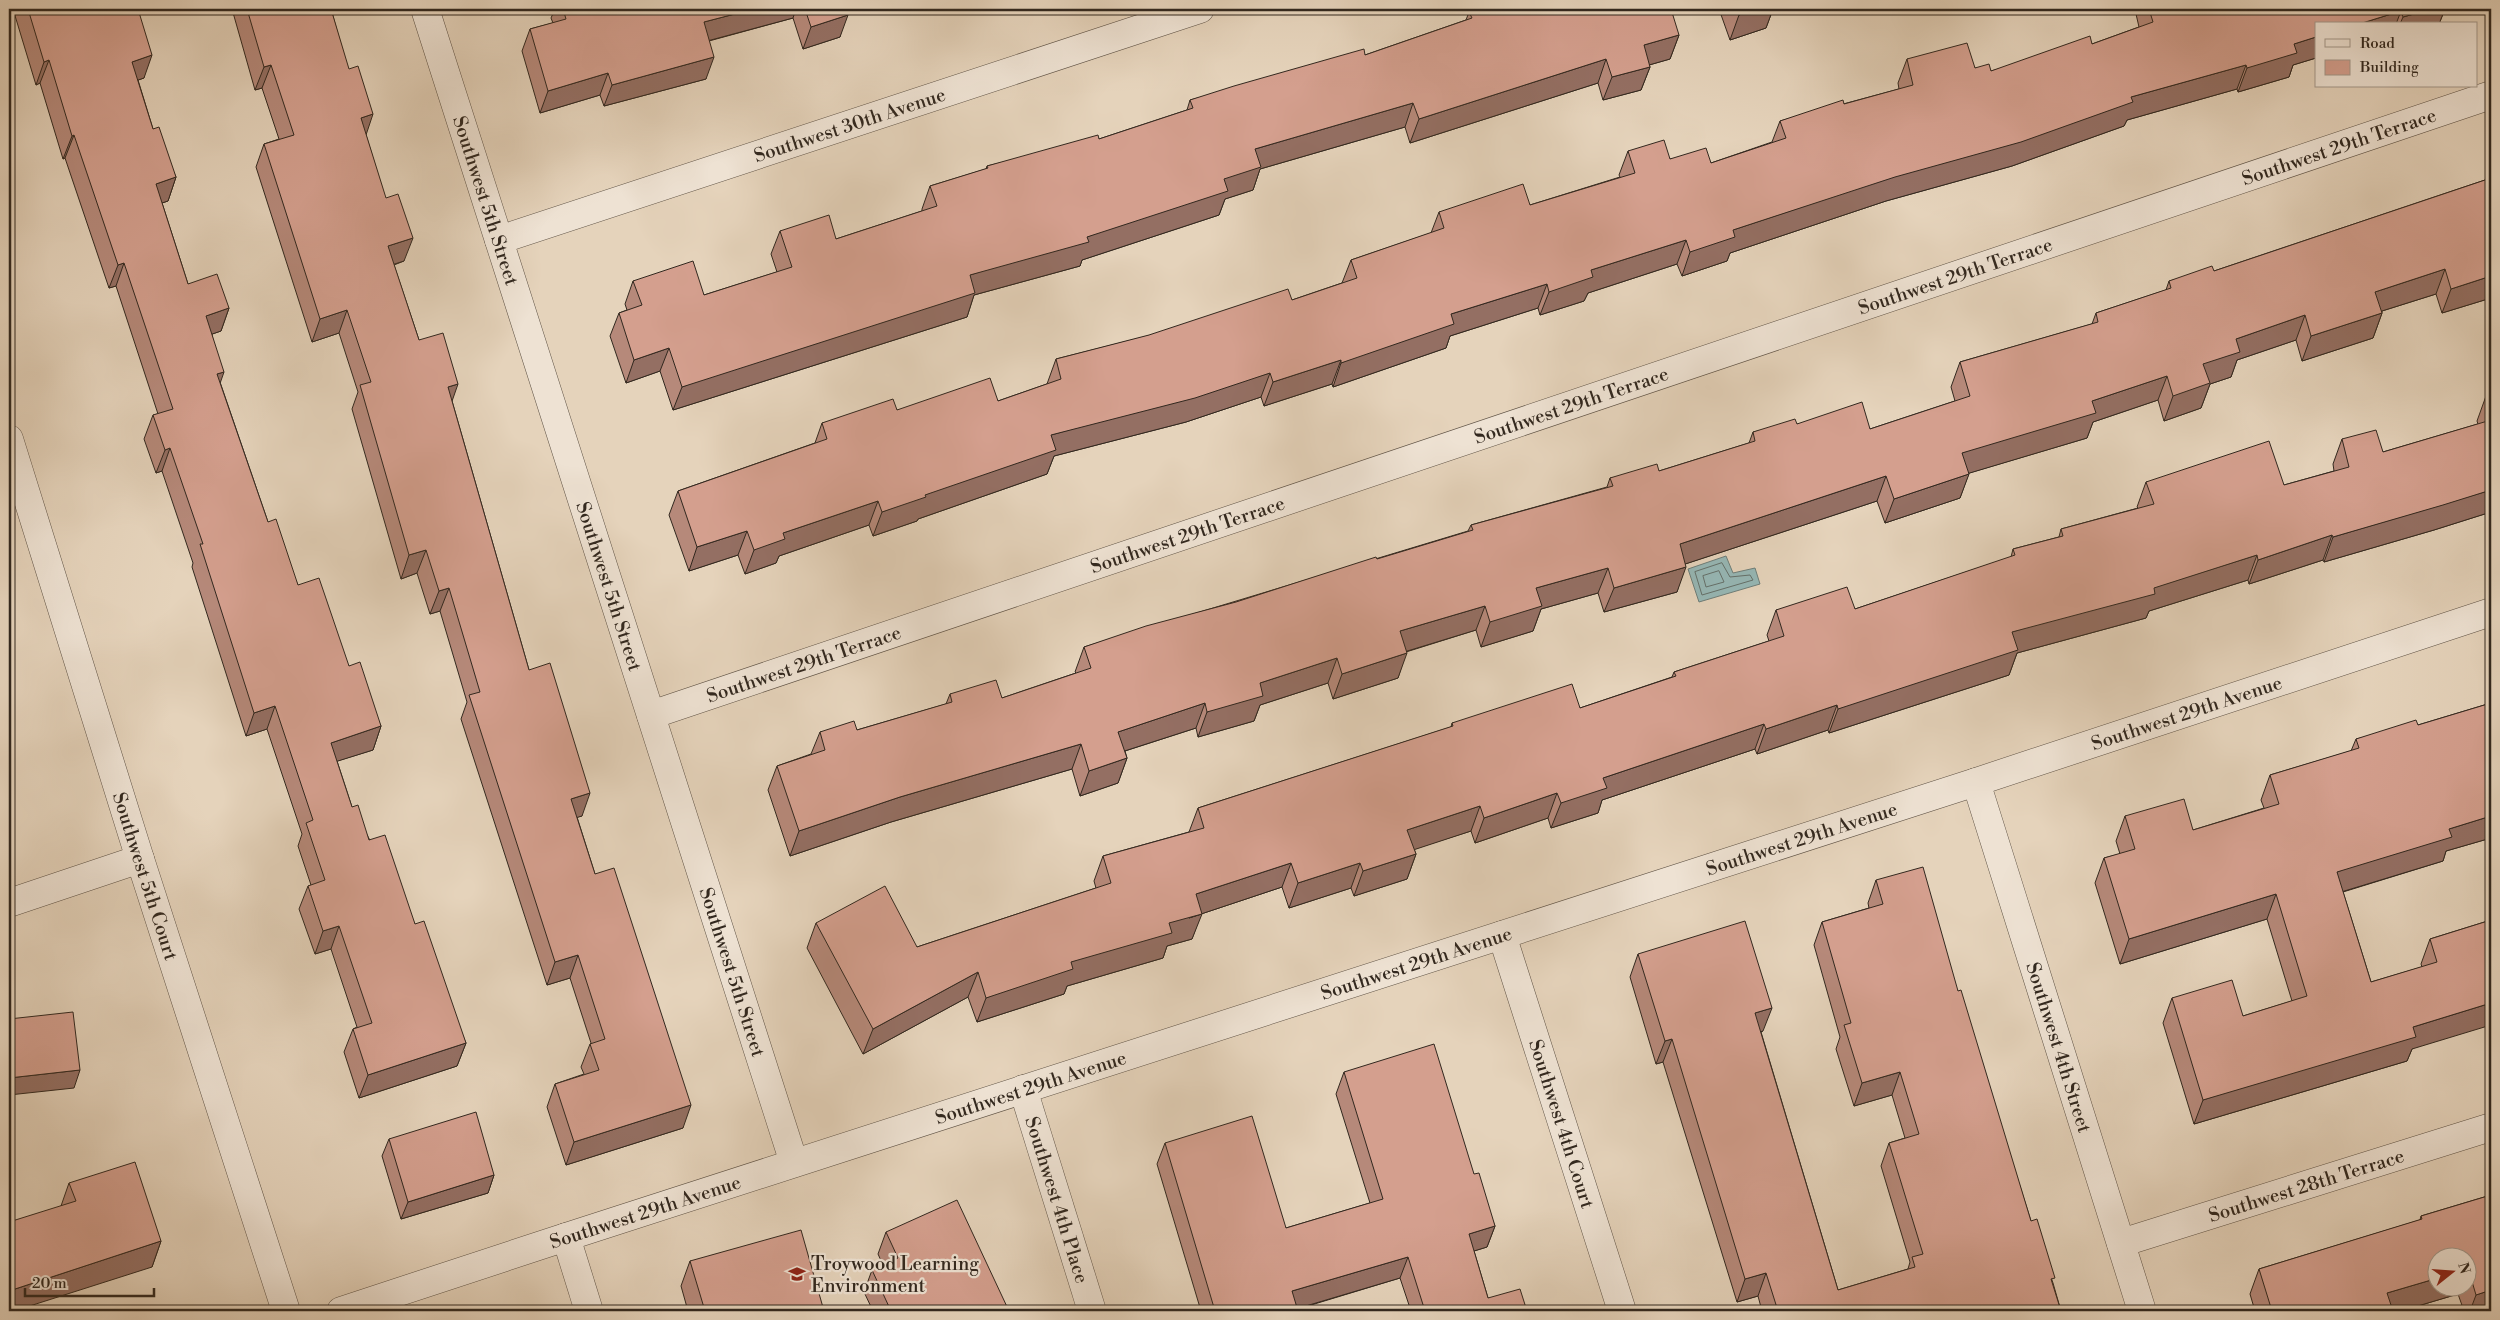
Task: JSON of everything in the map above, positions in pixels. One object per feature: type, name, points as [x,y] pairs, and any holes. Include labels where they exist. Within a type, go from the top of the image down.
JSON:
[{"type":"street","name":"Southwest 5th Street","points":[[425,9],[794,1163]]},
{"type":"street","name":"Southwest 30th Avenue","points":[[499,240],[1200,9]]},
{"type":"street","name":"Southwest 29th Terrace","points":[[651,715],[2491,95]]},
{"type":"street","name":"Southwest 5th Court","points":[[9,439],[140,859],[286,1311]]},
{"type":"street","name":"Southwest 29th Avenue","points":[[341,1311],[566,1236],[1976,782],[2491,612]]},
{"type":"street","name":"Southwest 4th Street","points":[[1976,782],[2142,1311]]},
{"type":"street","points":[[9,903],[140,859]]},
{"type":"street","name":"Southwest 4th Court","points":[[1502,935],[1622,1311]]},
{"type":"street","name":"Southwest 4th Place","points":[[1023,1089],[1092,1311]]},
{"type":"street","name":"Southwest 28th Terrace","points":[[2121,1243],[2491,1127]]},
{"type":"street","points":[[566,1236],[589,1311]]},
{"type":"water","points":[[1726,556],[1733,573],[1755,568],[1760,584],[1699,602],[1688,569]]},
{"type":"building","points":[[28,9],[138,9],[152,55],[132,62],[153,129],[159,127],[176,177],[156,184],[188,284],[217,274],[229,308],[206,316],[224,372],[217,374],[268,522],[276,519],[298,585],[319,578],[349,666],[360,662],[381,726],[331,743],[352,807],[358,805],[369,840],[385,835],[415,924],[424,921],[466,1043],[368,1075],[353,1029],[372,1023],[339,926],[323,931],[308,886],[325,880],[306,823],[313,820],[275,706],[254,713],[200,544],[203,544],[170,448],[165,450],[153,415],[173,409],[124,263],[118,265],[74,135],[72,136],[49,60],[44,62]]},
{"type":"building","points":[[247,9],[331,9],[349,69],[358,66],[373,114],[361,118],[386,198],[398,194],[413,238],[388,246],[419,340],[443,333],[458,384],[448,387],[529,670],[550,663],[590,793],[571,799],[595,874],[614,868],[691,1105],[574,1142],[555,1084],[599,1070],[590,1044],[605,1039],[578,955],[555,962],[469,695],[480,692],[449,588],[439,591],[426,550],[409,555],[360,385],[371,382],[347,310],[320,319],[264,144],[294,135],[271,65],[264,67]]},
{"type":"building","points":[[563,9],[754,9],[704,22],[714,57],[612,85],[608,73],[548,91],[530,29],[566,19]]},
{"type":"building","points":[[805,9],[846,9],[848,15],[811,27]]},
{"type":"building","points":[[1478,9],[1671,9],[1679,35],[1644,45],[1650,67],[1612,77],[1606,59],[1419,119],[1413,103],[1255,149],[1261,167],[1224,179],[1228,191],[1087,237],[1089,242],[970,275],[975,293],[682,387],[669,348],[634,360],[619,313],[642,305],[633,281],[693,261],[704,295],[792,267],[780,231],[829,215],[836,239],[937,206],[930,186],[988,168],[987,166],[1098,135],[1099,139],[1193,108],[1190,100],[1234,86],[1364,49],[1365,55],[1472,18],[1469,12]]},
{"type":"building","points":[[1737,9],[1757,9],[1739,15]]},
{"type":"building","points":[[2149,9],[2432,9],[2403,17],[2401,11],[2365,22],[2315,22],[2315,37],[2294,44],[2297,53],[2247,68],[2246,65],[2131,97],[2133,102],[2021,142],[1895,177],[1733,230],[1735,237],[1690,252],[1686,240],[1591,270],[1593,277],[1549,292],[1547,284],[1451,314],[1454,324],[1341,363],[1341,360],[1273,382],[1270,373],[1195,398],[1051,435],[1056,450],[925,495],[926,497],[882,512],[878,501],[783,533],[785,539],[754,550],[747,531],[697,547],[678,491],[827,439],[822,423],[893,399],[897,410],[990,378],[998,401],[1061,379],[1056,359],[1149,335],[1288,289],[1292,300],[1357,278],[1351,260],[1444,228],[1439,212],[1523,184],[1530,205],[1635,173],[1628,151],[1664,140],[1670,159],[1706,148],[1711,163],[1786,138],[1780,121],[1843,100],[1844,104],[1913,85],[1907,59],[1967,43],[1975,68],[1989,64],[1991,71],[2090,36],[2092,44],[2153,22]]},
{"type":"building","points":[[2491,178],[2491,276],[2451,289],[2445,269],[2375,292],[2382,313],[2311,336],[2305,315],[2236,339],[2240,352],[2203,364],[2210,383],[2173,396],[2167,376],[2092,401],[2096,413],[1962,453],[1969,474],[1894,499],[1886,476],[1680,544],[1686,567],[1614,588],[1608,568],[1536,588],[1542,606],[1490,622],[1485,606],[1400,631],[1407,653],[1342,674],[1337,658],[1260,683],[1263,696],[1207,712],[1205,703],[1118,732],[1127,758],[1089,771],[1081,744],[900,797],[799,831],[777,766],[825,750],[820,732],[854,721],[857,730],[952,702],[950,694],[996,680],[1002,698],[1091,668],[1084,647],[1146,626],[1236,602],[1376,557],[1377,559],[1473,530],[1471,525],[1613,486],[1610,478],[1657,464],[1659,471],[1755,441],[1753,432],[1795,419],[1797,424],[1862,402],[1870,429],[1970,396],[1960,362],[2098,322],[2096,313],[2171,288],[2169,281],[2212,266],[2214,271]]},
{"type":"building","points":[[2491,394],[2491,414],[2486,396]]},
{"type":"building","points":[[2491,420],[2491,490],[2333,537],[2332,535],[2258,560],[2257,555],[2154,588],[2155,594],[2012,632],[2018,650],[1838,709],[1837,705],[1766,729],[1764,724],[1603,778],[1607,788],[1561,803],[1557,793],[1484,818],[1480,806],[1407,830],[1416,854],[1363,871],[1360,863],[1298,883],[1291,863],[1196,894],[1202,914],[1169,923],[1172,933],[1071,962],[1073,969],[986,998],[978,972],[873,1029],[816,923],[885,886],[917,947],[1111,883],[1103,856],[1204,828],[1198,808],[1453,726],[1452,723],[1572,684],[1580,708],[1676,676],[1674,672],[1784,636],[1776,610],[1847,587],[1855,609],[2015,555],[2013,549],[2063,536],[2061,529],[2154,504],[2146,482],[2269,441],[2284,485],[2349,467],[2342,439],[2376,430],[2383,452]]},
{"type":"building","points":[[2491,703],[2491,816],[2449,829],[2452,837],[2337,872],[2371,982],[2437,962],[2430,939],[2491,920],[2491,1003],[2413,1027],[2416,1037],[2203,1100],[2172,998],[2232,980],[2243,1016],[2307,996],[2276,894],[2129,939],[2104,858],[2135,849],[2125,816],[2184,799],[2193,830],[2279,804],[2270,775],[2359,748],[2356,739],[2416,720],[2418,725]]},
{"type":"building","points":[[1923,867],[1958,991],[1961,990],[2031,1221],[2037,1219],[2055,1278],[2051,1279],[2061,1311],[1778,1311],[1766,1273],[1745,1279],[1672,1039],[1665,1041],[1638,954],[1745,921],[1772,1008],[1755,1013],[1838,1290],[1915,1267],[1912,1257],[1923,1254],[1889,1143],[1919,1134],[1900,1072],[1862,1083],[1844,1025],[1851,1023],[1822,922],[1883,904],[1876,880]]},
{"type":"building","points":[[73,1012],[80,1070],[9,1078],[9,1019]]},
{"type":"building","points":[[1434,1044],[1474,1174],[1479,1173],[1495,1226],[1469,1234],[1488,1298],[1520,1289],[1527,1311],[1425,1311],[1408,1257],[1292,1291],[1298,1311],[1215,1311],[1165,1143],[1252,1116],[1286,1228],[1383,1199],[1344,1072]]},
{"type":"building","points":[[476,1112],[494,1175],[408,1202],[389,1139]]},
{"type":"building","points":[[135,1162],[161,1241],[9,1291],[9,1222],[76,1201],[69,1183]]},
{"type":"building","points":[[2491,1195],[2491,1290],[2478,1294],[2478,1248],[2428,1248],[2428,1281],[2387,1293],[2393,1311],[2272,1311],[2259,1269],[2422,1219],[2421,1216]]},
{"type":"building","points":[[957,1200],[1009,1311],[891,1311],[872,1270],[898,1258],[886,1232]]},
{"type":"building","points":[[801,1230],[824,1311],[705,1311],[690,1261]]},
{"type":"place","name":"Troywood Learning Environment","points":[[797,1274]]}]
